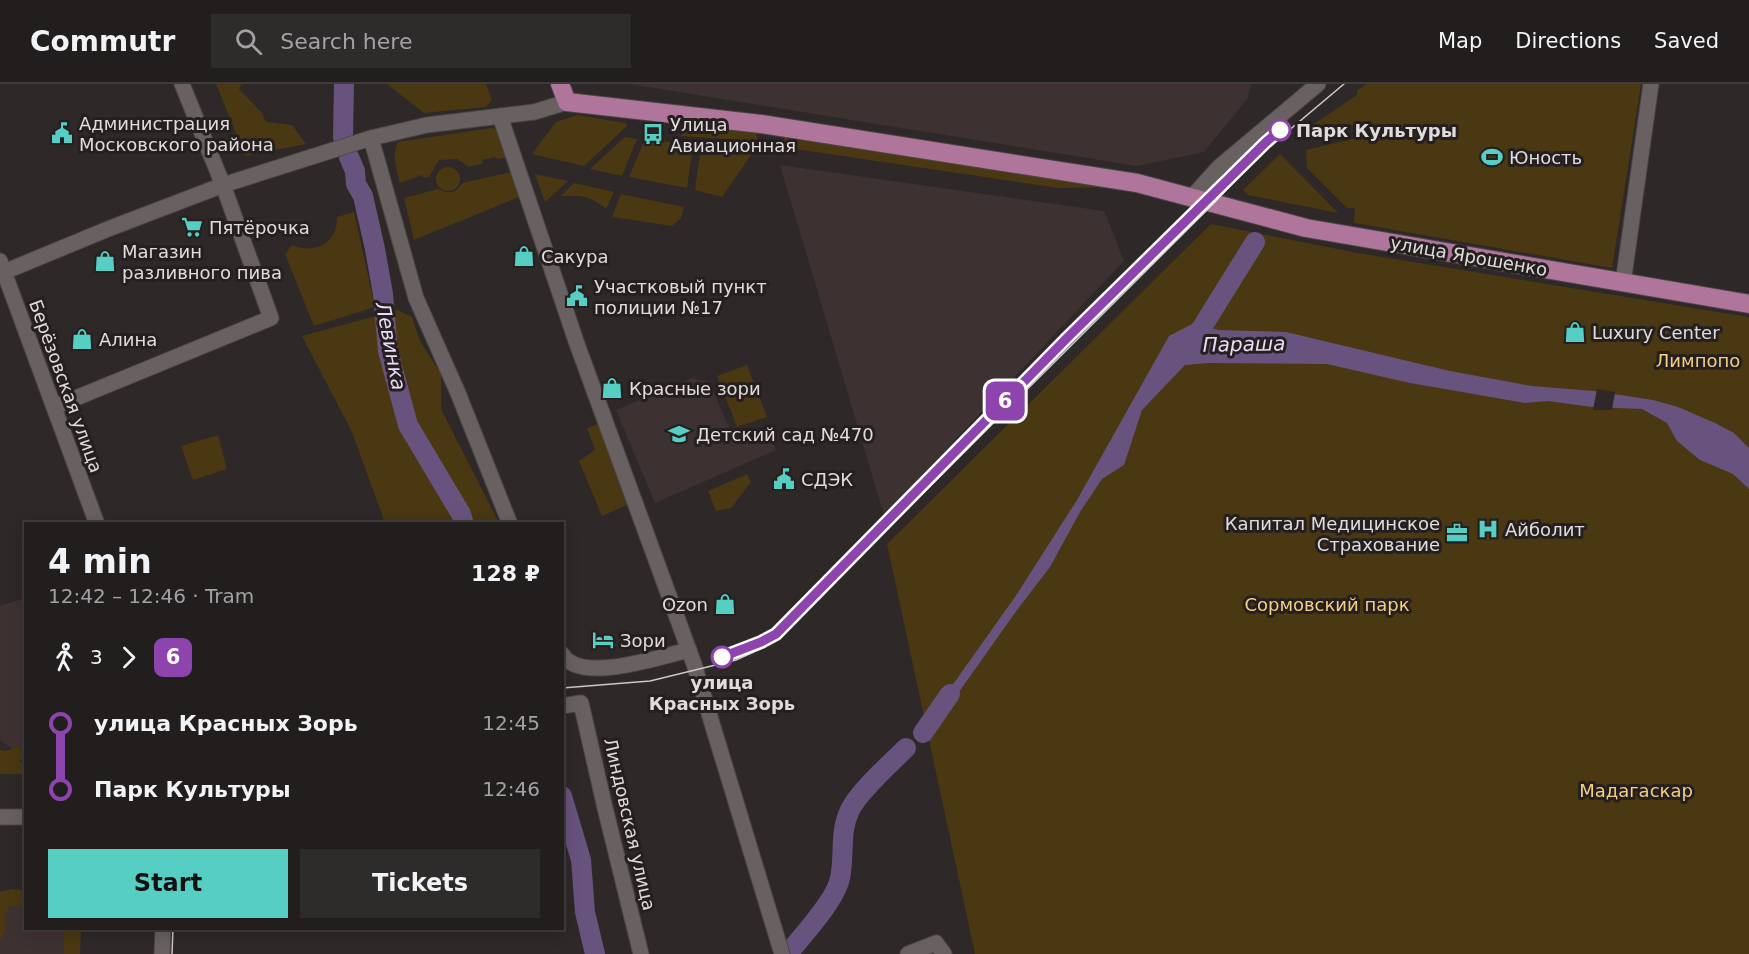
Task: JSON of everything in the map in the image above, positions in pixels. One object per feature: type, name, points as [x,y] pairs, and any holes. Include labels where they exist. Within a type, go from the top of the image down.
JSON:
[{"type":"main road","points":[[560,84],[567,102]]},
{"type":"main road","name":"улица Ярошенко","points":[[567,102],[761,124],[1137,183],[1306,228],[1749,304]]},
{"type":"street","points":[[54,407],[271,318],[223,185],[182,84]]},
{"type":"street","points":[[1192,197],[1219,167],[1318,84]]},
{"type":"street","points":[[1623,283],[1652,84]]},
{"type":"street","points":[[2,266],[223,185],[371,138],[427,125],[534,111],[567,102]]},
{"type":"street","points":[[500,116],[577,344],[689,650],[782,954]]},
{"type":"street","points":[[371,138],[416,298],[458,393],[509,522]]},
{"type":"street","name":"Берёзовская улица","points":[[2,266],[96,522]]},
{"type":"street","points":[[564,657],[579,667],[594,669],[689,650]]},
{"type":"street","name":"Линдовская улица","points":[[564,706],[582,704],[641,954]]},
{"type":"street","points":[[0,817],[24,817]]},
{"type":"street","points":[[162,954],[163,930]]},
{"type":"street","points":[[908,954],[936,943],[944,954]]},
{"type":"shaded area","points":[[629,84],[1251,84],[1248,98],[1204,152],[1137,166]]},
{"type":"shaded area","points":[[780,165],[1104,211],[1124,261],[884,515]]},
{"type":"shaded area","name":"Детский сад №470","points":[[692,378],[709,382],[735,441],[767,428],[776,450],[655,503],[616,410]]},
{"type":"shaded area","points":[[24,598],[24,758],[0,740],[0,606]]},
{"type":"shaded area","points":[[24,900],[24,930],[73,930],[73,954],[0,954],[0,904]]},
{"type":"green space","points":[[216,84],[242,84],[239,89],[262,113],[266,122],[292,125],[306,144],[245,156]]},
{"type":"green space","points":[[387,84],[486,84],[492,100],[486,107],[424,113]]},
{"type":"green space","name":"Юность","points":[[1366,84],[1641,84],[1612,268],[1354,223],[1355,208],[1347,208],[1307,168],[1306,150],[1356,138],[1356,124],[1305,137],[1305,130],[1357,95],[1357,91]]},
{"type":"green space","points":[[577,115],[626,123],[627,126],[584,166],[532,154],[556,122]]},
{"type":"green space","points":[[688,125],[752,129],[758,141],[681,136],[682,128]]},
{"type":"green space","points":[[497,129],[508,157],[482,160],[483,163],[469,167],[457,159],[439,160],[429,177],[424,178],[422,175],[400,183],[395,157],[398,142]]},
{"type":"green space","points":[[785,134],[1108,187],[1058,188],[782,147]]},
{"type":"green space","points":[[625,137],[637,139],[622,176],[590,169]]},
{"type":"green space","points":[[645,139],[693,145],[687,188],[629,177]]},
{"type":"green space","points":[[701,146],[753,152],[722,197],[695,190]]},
{"type":"green space","points":[[1280,154],[1338,213],[1248,195],[1243,190]]},
{"type":"green space","points":[[448,167],[457,170],[460,179],[457,188],[448,191],[439,188],[436,179],[439,170]]},
{"type":"green space","points":[[516,171],[524,195],[414,240],[404,198],[438,189],[452,192],[462,183]]},
{"type":"green space","points":[[535,174],[568,181],[545,202]]},
{"type":"green space","points":[[574,183],[614,192],[606,209],[596,201],[585,197],[561,196]]},
{"type":"green space","points":[[621,194],[684,207],[681,218],[672,226],[612,217]]},
{"type":"green space","points":[[354,212],[375,307],[314,326],[285,254],[292,245],[309,248],[324,244],[334,234],[337,217]]},
{"type":"green space","name":"Сормовский парк","points":[[1211,224],[1358,253],[1749,317],[1749,954],[975,954],[887,544]]},
{"type":"green space","points":[[398,310],[412,317],[420,341],[441,374],[441,409],[498,522],[385,522],[352,432],[302,336]]},
{"type":"green space","points":[[747,365],[767,417],[737,427],[717,376]]},
{"type":"green space","points":[[599,424],[629,504],[602,516],[579,461],[595,450],[587,428]]},
{"type":"green space","points":[[218,435],[227,469],[193,480],[181,446]]},
{"type":"green space","points":[[747,474],[751,482],[731,508],[716,511],[708,491]]},
{"type":"green space","points":[[16,747],[24,750],[24,758],[19,761],[24,763],[24,774],[0,774],[0,750],[6,751]]},
{"type":"green space","points":[[11,889],[24,890],[24,905],[9,906],[6,914],[6,928],[0,941],[0,892]]},
{"type":"green space","points":[[64,930],[81,930],[80,954],[64,954]]},
{"type":"water","points":[[1196,322],[1218,330],[1286,332],[1450,371],[1532,386],[1594,391],[1653,400],[1678,407],[1734,433],[1749,448],[1749,489],[1733,474],[1700,460],[1677,441],[1667,423],[1642,409],[1592,407],[1548,401],[1525,403],[1410,383],[1327,364],[1209,363],[1185,365],[1142,410],[1124,465],[1102,479],[1080,512],[1050,567],[937,723],[934,711],[1015,597],[1077,500],[1169,336]]},
{"type":"pier","points":[[1597,389],[1615,392],[1612,410],[1593,410]]},
{"type":"waterway","name":"Левинка","points":[[343,137],[344,84]]},
{"type":"waterway","name":"Левинка","points":[[349,157],[355,171],[356,184],[363,196],[375,249],[383,294],[388,351],[408,425],[461,514],[463,522]]},
{"type":"waterway","points":[[1191,345],[1255,242]]},
{"type":"waterway","name":"Параша","points":[[923,733],[950,694]]},
{"type":"waterway","name":"Параша","points":[[790,951],[833,896],[840,878],[844,827],[850,810],[875,778],[906,748]]},
{"type":"waterway","name":"Левинка","points":[[564,803],[581,860],[585,912],[595,954]]},
{"type":"tram line","points":[[564,688],[650,681],[736,660],[765,647],[792,624],[1214,203],[1256,158],[1344,84]]},
{"type":"tram line","name":"6","points":[[722,657],[736,653],[776,634],[880,526],[1280,130]]},
{"type":"tram line","points":[[172,954],[173,930]]},
{"type":"place","name":"Парк Культуры","points":[[1280,130]]},
{"type":"place","name":"Администрация Московского района","points":[[62,133]]},
{"type":"place","name":"Улица Авиационная","points":[[653,134]]},
{"type":"place","name":"Юность","points":[[1492,157]]},
{"type":"place","name":"Пятёрочка","points":[[192,227]]},
{"type":"place","name":"Сакура","points":[[524,256]]},
{"type":"place","name":"Магазин разливного пива","points":[[105,261]]},
{"type":"place","name":"Участковый пункт полиции №17","points":[[577,296]]},
{"type":"place","name":"Luxury Center","points":[[1575,332]]},
{"type":"place","name":"Алина","points":[[82,339]]},
{"type":"place","name":"Красные зори","points":[[612,388]]},
{"type":"place","name":"Детский сад №470","points":[[679,434]]},
{"type":"place","name":"СДЭК","points":[[784,479]]},
{"type":"place","name":"Айболит","points":[[1488,529]]},
{"type":"place","name":"Капитал Медицинское Страхование","points":[[1457,533]]},
{"type":"place","name":"Ozon","points":[[725,604]]},
{"type":"place","name":"Зори","points":[[603,640]]},
{"type":"place","name":"улица Красных Зорь","points":[[722,657]]},
{"type":"park label","name":"Лимпопо","points":[[1698,360]]},
{"type":"park label","name":"Мадагаскар","points":[[1636,790]]}]
